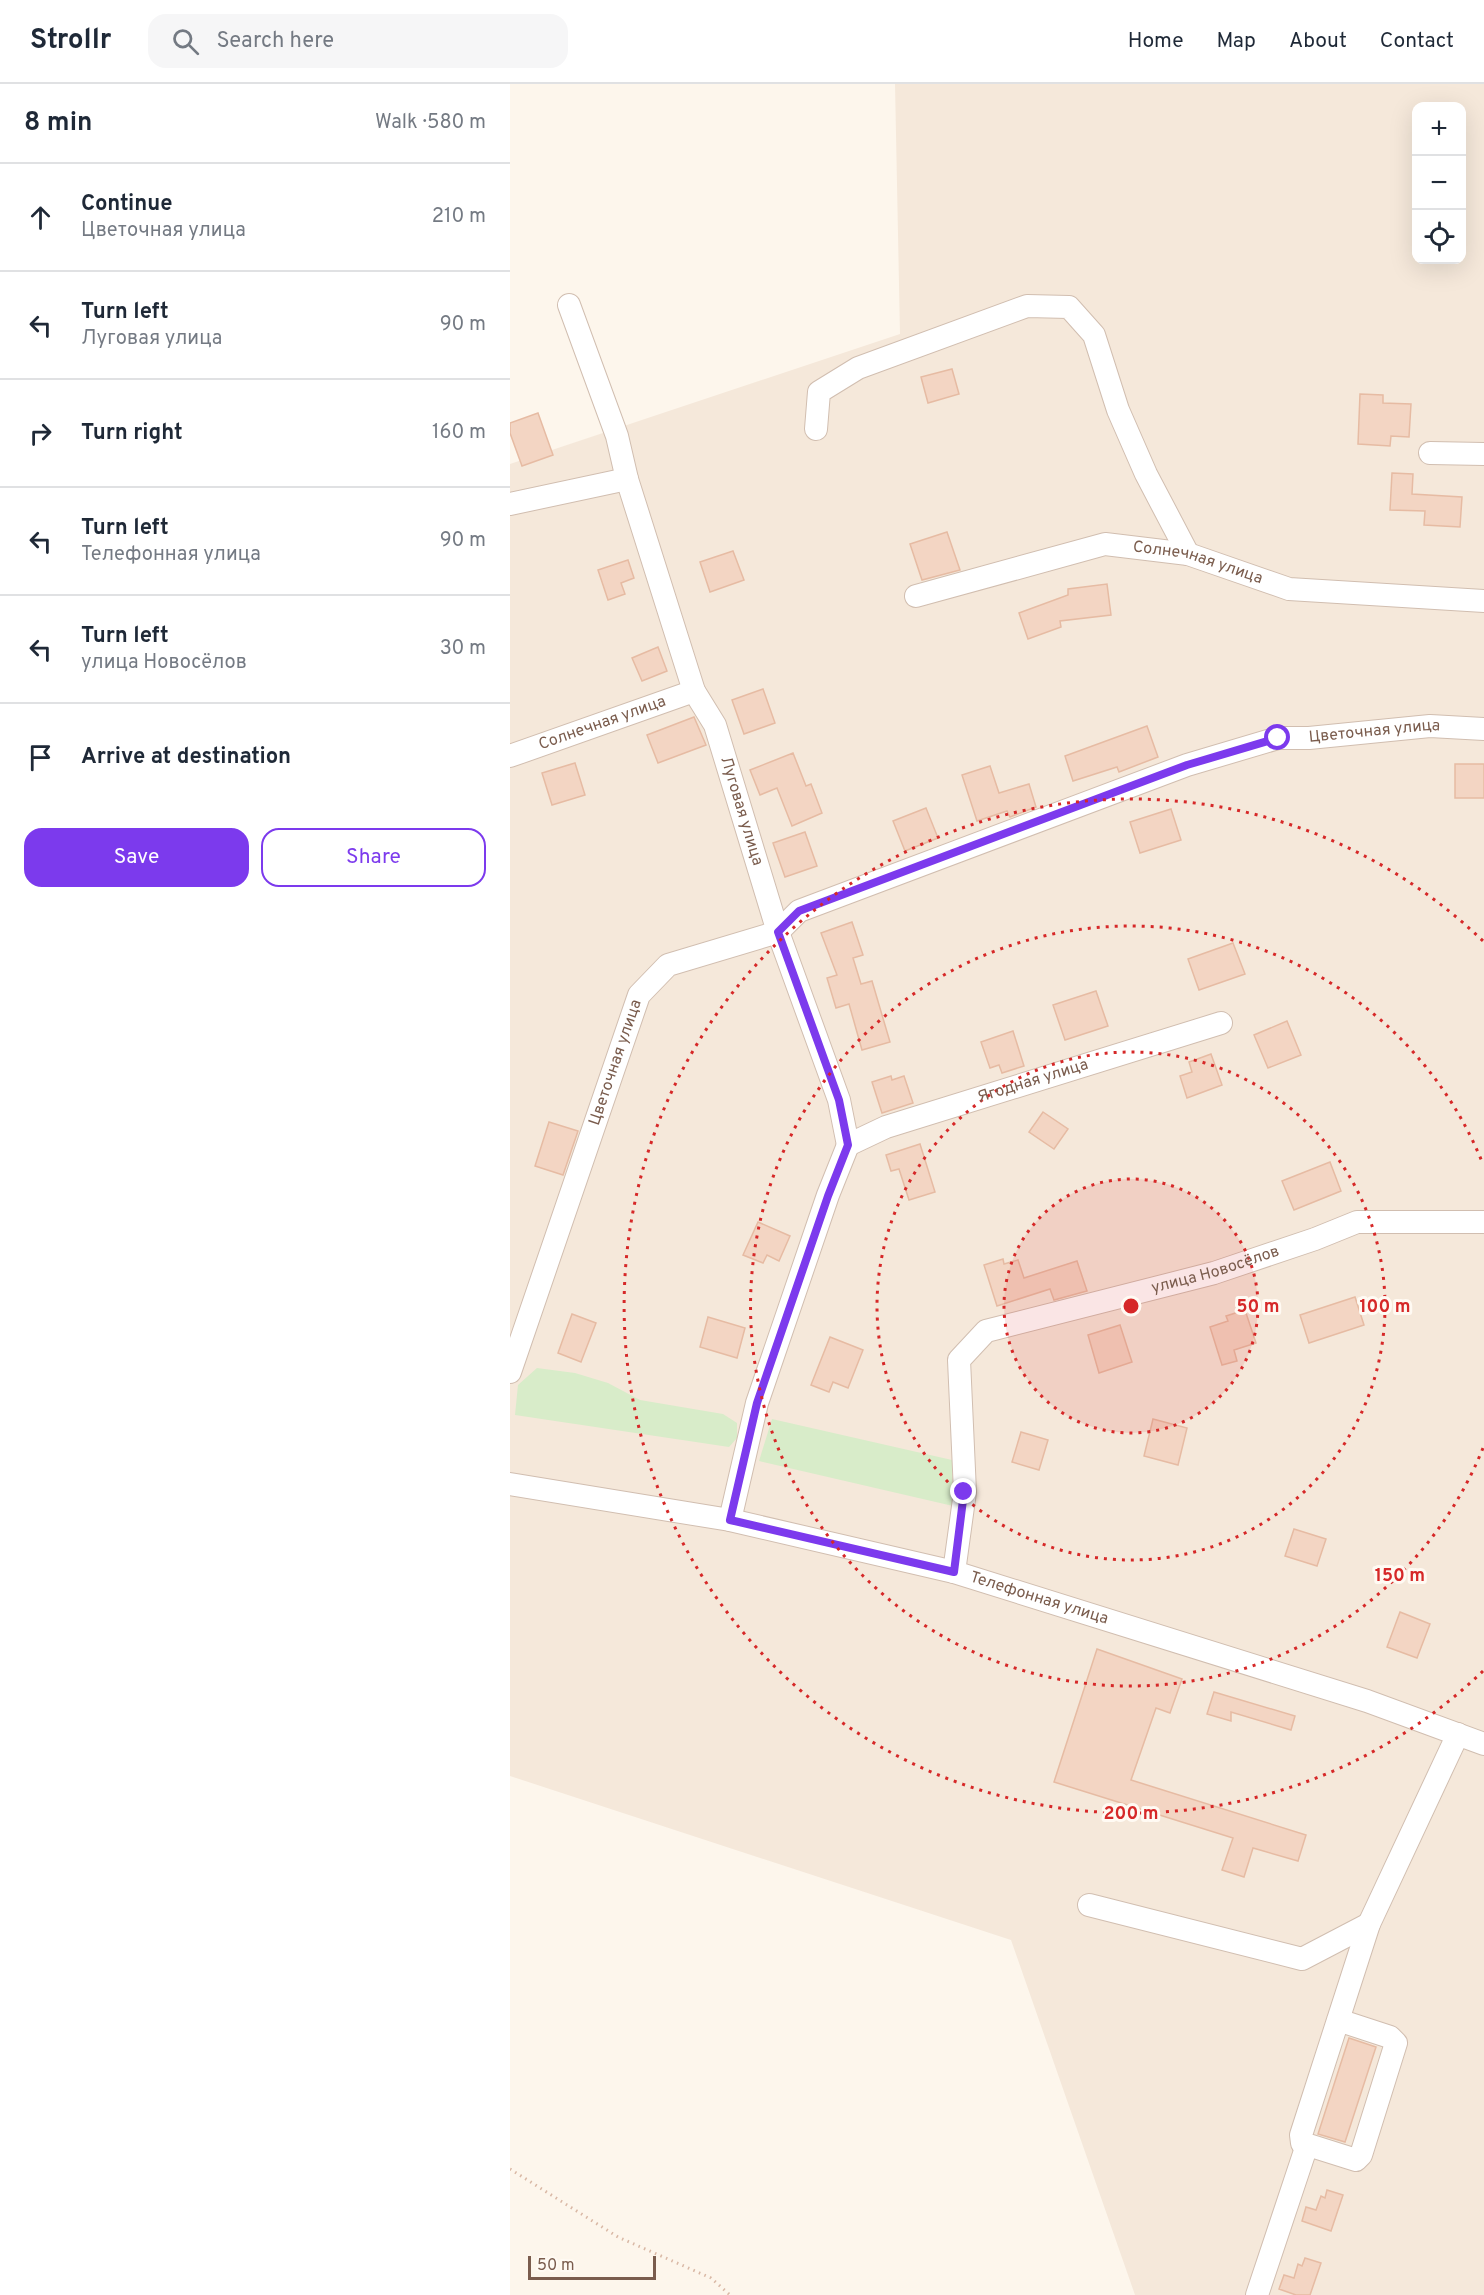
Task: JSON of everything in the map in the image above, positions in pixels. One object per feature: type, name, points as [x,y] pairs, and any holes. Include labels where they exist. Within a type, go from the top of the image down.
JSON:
[{"type":"street","name":"Луговая улица","points":[[569,305],[617,436],[627,479],[694,690],[715,725],[778,932],[839,1100],[848,1145]]},
{"type":"street","points":[[816,429],[819,392],[858,368],[1027,306],[1069,307],[1094,335],[1118,410],[1141,464],[1188,554]]},
{"type":"street","points":[[1430,453],[1484,454]]},
{"type":"street","points":[[510,504],[627,479]]},
{"type":"street","name":"Солнечная улица","points":[[916,596],[1105,544],[1188,554],[1288,590],[1484,601]]},
{"type":"street","name":"Солнечная улица","points":[[510,756],[694,690]]},
{"type":"street","name":"Цветочная улица","points":[[510,1372],[639,995],[668,965],[778,932],[799,911],[1187,765],[1278,738],[1309,738],[1430,726],[1484,729]]},
{"type":"street","name":"Ягодная улица","points":[[848,1145],[885,1126],[1221,1023]]},
{"type":"street","points":[[730,1520],[757,1403],[828,1196],[848,1145]]},
{"type":"street","name":"улица Новосёлов","points":[[954,1572],[964,1492],[959,1360],[986,1330],[1214,1273],[1315,1239],[1357,1222],[1484,1222]]},
{"type":"street","name":"Телефонная улица","points":[[510,1484],[730,1520],[954,1572],[1366,1701],[1484,1744]]},
{"type":"street","points":[[1338,2020],[1390,2037],[1396,2043],[1359,2158],[1352,2159],[1302,2143],[1301,2135],[1338,2020],[1369,1924],[1458,1734]]},
{"type":"street","points":[[1089,1905],[1302,1959],[1369,1924]]},
{"type":"street","points":[[1257,2295],[1307,2145]]},
{"type":"path","points":[[510,2169],[618,2237],[711,2278],[730,2295]]},
{"type":"shaded area","points":[[895,84],[1484,84],[1484,2295],[1135,2295],[1011,1940],[510,1776],[510,464],[900,334]]},
{"type":"green space","points":[[537,1368],[575,1373],[608,1383],[640,1400],[723,1414],[737,1423],[737,1438],[729,1447],[515,1415],[518,1385]]},
{"type":"green space","points":[[772,1419],[952,1460],[953,1506],[759,1461]]},
{"type":"building","points":[[952,369],[959,394],[928,403],[921,377]]},
{"type":"building","points":[[1360,394],[1383,395],[1383,403],[1411,404],[1409,437],[1391,436],[1390,446],[1358,444]]},
{"type":"building","points":[[538,413],[553,455],[522,466],[510,433],[510,423]]},
{"type":"building","points":[[1392,473],[1413,474],[1412,494],[1462,497],[1460,527],[1424,525],[1425,511],[1390,510]]},
{"type":"building","points":[[947,532],[960,570],[922,580],[910,544]]},
{"type":"building","points":[[733,551],[744,580],[710,592],[700,562]]},
{"type":"building","points":[[628,560],[634,578],[621,583],[625,594],[608,600],[598,570]]},
{"type":"building","points":[[1107,584],[1111,615],[1060,621],[1061,627],[1028,639],[1019,613],[1068,595],[1068,589]]},
{"type":"building","points":[[658,647],[667,671],[642,681],[632,658]]},
{"type":"building","points":[[763,689],[775,723],[744,734],[732,700]]},
{"type":"building","points":[[694,717],[706,745],[658,763],[647,735]]},
{"type":"building","points":[[1147,726],[1158,757],[1119,772],[1117,767],[1073,781],[1065,756]]},
{"type":"building","points":[[793,753],[806,786],[811,784],[822,813],[792,826],[777,788],[760,795],[750,770]]},
{"type":"building","points":[[575,763],[585,795],[552,805],[542,773]]},
{"type":"building","points":[[1455,764],[1484,764],[1484,798],[1455,798]]},
{"type":"building","points":[[990,766],[999,793],[1029,784],[1036,807],[1010,817],[1007,811],[977,821],[962,775]]},
{"type":"building","points":[[926,808],[938,838],[905,851],[893,821]]},
{"type":"building","points":[[1171,809],[1181,840],[1140,853],[1130,822]]},
{"type":"building","points":[[805,832],[817,866],[785,877],[773,843]]},
{"type":"building","points":[[852,922],[863,955],[853,958],[861,984],[872,981],[890,1042],[862,1050],[849,1004],[836,1008],[827,978],[837,975],[821,933]]},
{"type":"building","points":[[1233,943],[1245,974],[1199,990],[1188,959]]},
{"type":"building","points":[[1096,991],[1108,1026],[1065,1040],[1053,1005]]},
{"type":"building","points":[[1287,1021],[1301,1055],[1268,1068],[1254,1035]]},
{"type":"building","points":[[1013,1031],[1024,1066],[1002,1073],[999,1065],[990,1068],[981,1042]]},
{"type":"building","points":[[1211,1054],[1222,1085],[1187,1098],[1180,1076],[1192,1072],[1189,1062]]},
{"type":"building","points":[[891,1076],[892,1080],[904,1076],[913,1103],[882,1113],[872,1082]]},
{"type":"building","points":[[1043,1112],[1068,1129],[1054,1149],[1029,1132]]},
{"type":"building","points":[[549,1122],[578,1131],[563,1175],[535,1166]]},
{"type":"building","points":[[920,1144],[935,1192],[909,1200],[899,1169],[891,1171],[886,1155]]},
{"type":"building","points":[[1330,1162],[1341,1191],[1294,1210],[1282,1181]]},
{"type":"building","points":[[758,1222],[790,1236],[779,1261],[767,1255],[763,1263],[743,1255]]},
{"type":"building","points":[[1003,1259],[1004,1264],[1018,1260],[1024,1278],[1077,1261],[1087,1291],[1054,1300],[1050,1289],[997,1306],[984,1265]]},
{"type":"building","points":[[1355,1297],[1364,1325],[1309,1343],[1300,1315]]},
{"type":"building","points":[[1245,1310],[1256,1343],[1234,1350],[1237,1361],[1222,1365],[1210,1327],[1228,1321],[1226,1316]]},
{"type":"building","points":[[572,1314],[596,1323],[581,1362],[558,1353]]},
{"type":"building","points":[[708,1317],[745,1328],[737,1358],[700,1347]]},
{"type":"building","points":[[1120,1325],[1132,1362],[1099,1373],[1088,1335]]},
{"type":"building","points":[[830,1337],[863,1350],[848,1388],[833,1382],[829,1392],[811,1385]]},
{"type":"building","points":[[1153,1419],[1187,1428],[1178,1465],[1144,1456]]},
{"type":"building","points":[[1021,1432],[1048,1440],[1039,1470],[1012,1462]]},
{"type":"building","points":[[1294,1529],[1326,1539],[1317,1566],[1285,1556]]},
{"type":"building","points":[[1400,1612],[1430,1624],[1417,1658],[1387,1647]]},
{"type":"building","points":[[1097,1649],[1182,1679],[1170,1713],[1156,1708],[1131,1780],[1306,1835],[1298,1861],[1253,1848],[1244,1877],[1222,1870],[1233,1838],[1054,1782]]},
{"type":"building","points":[[1214,1692],[1295,1716],[1291,1730],[1231,1712],[1231,1721],[1207,1714]]},
{"type":"building","points":[[1349,2038],[1376,2047],[1345,2142],[1318,2134]]},
{"type":"building","points":[[1327,2190],[1343,2195],[1331,2231],[1302,2221],[1306,2207],[1316,2210],[1321,2196],[1325,2198]]},
{"type":"building","points":[[1305,2258],[1321,2263],[1310,2295],[1296,2295],[1279,2289],[1284,2275],[1294,2278],[1298,2264],[1302,2266]]},
{"type":"route","points":[[964,1492],[954,1572],[730,1520],[757,1403],[828,1196],[848,1145],[839,1100],[778,932],[799,911],[1187,765],[1278,738]]}]
